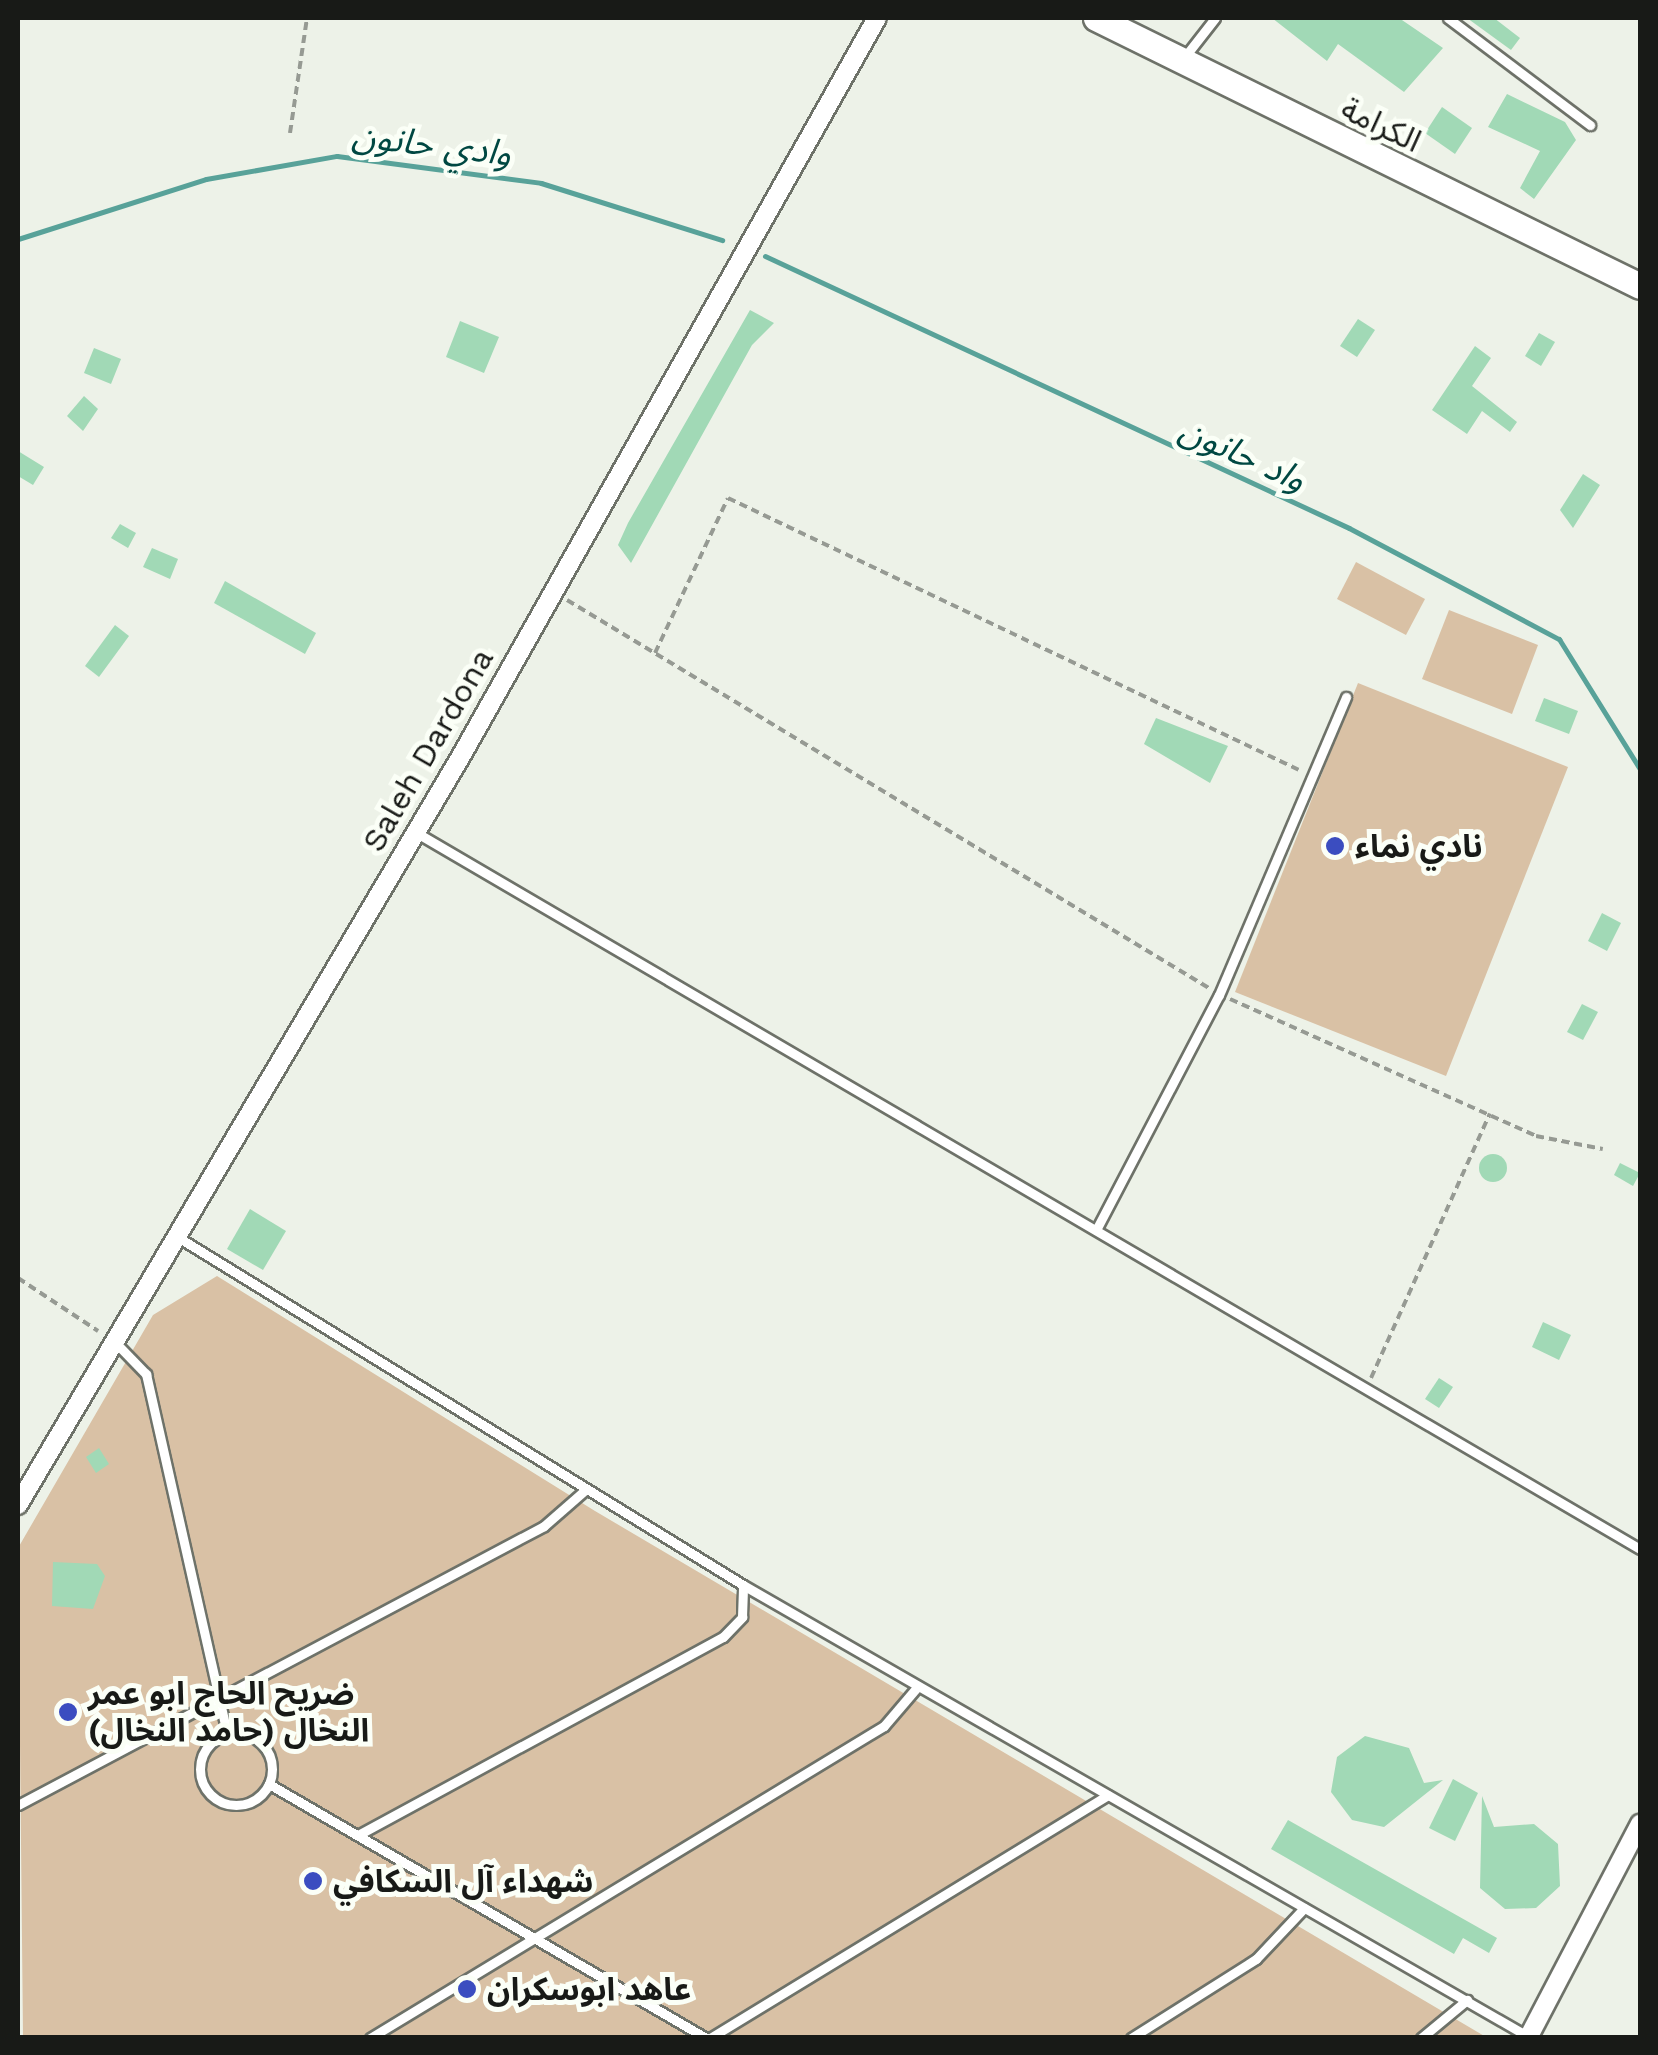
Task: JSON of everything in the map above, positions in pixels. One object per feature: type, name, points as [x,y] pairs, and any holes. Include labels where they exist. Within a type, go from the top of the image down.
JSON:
[{"type":"main road","name":"الكرامة","points":[[1096,18],[1640,286]]},
{"type":"street","name":"Saleh Dardona","points":[[18,1505],[416,833],[877,18]]},
{"type":"street","points":[[1528,2037],[1640,1824]]},
{"type":"lane","points":[[1181,62],[1215,18]]},
{"type":"lane","points":[[1448,18],[1590,125]]},
{"type":"lane","points":[[1096,1230],[1220,995],[1346,697]]},
{"type":"lane","points":[[416,833],[1640,1549]]},
{"type":"lane","points":[[176,1236],[743,1586],[1528,2037]]},
{"type":"lane","points":[[115,1342],[146,1374],[227,1734]]},
{"type":"lane","points":[[18,1806],[219,1693],[544,1526],[584,1491]]},
{"type":"lane","points":[[358,1836],[723,1638],[742,1617],[743,1586]]},
{"type":"lane","points":[[370,2038],[884,1726],[918,1686]]},
{"type":"lane","points":[[227,1734],[260,1741],[272,1761],[269,1784],[241,1805],[209,1792],[202,1758],[227,1734]]},
{"type":"lane","points":[[269,1784],[708,2038],[1108,1795]]},
{"type":"lane","points":[[1130,2038],[1256,1960],[1304,1908]]},
{"type":"lane","points":[[1421,2038],[1467,2000]]},
{"type":"path","points":[[290,133],[307,18]]},
{"type":"path","points":[[655,653],[728,498],[1312,776]]},
{"type":"path","points":[[554,592],[1220,995],[1536,1136],[1602,1149]]},
{"type":"path","points":[[1366,1388],[1490,1113]]},
{"type":"path","points":[[18,1278],[115,1342]]},
{"type":"shaded area","points":[[1356,562],[1425,599],[1406,635],[1337,599]]},
{"type":"shaded area","points":[[1449,610],[1538,645],[1512,714],[1422,679]]},
{"type":"shaded area","points":[[1358,683],[1568,767],[1446,1076],[1235,992]]},
{"type":"shaded area","points":[[217,1276],[595,1511],[1486,2037],[23,2038],[18,1548],[153,1315]]},
{"type":"building","points":[[1272,18],[1399,18],[1443,48],[1404,92],[1338,44],[1327,61]]},
{"type":"building","points":[[1467,18],[1494,18],[1520,38],[1511,50]]},
{"type":"building","points":[[1507,94],[1565,122],[1576,140],[1534,199],[1520,188],[1540,151],[1488,127]]},
{"type":"building","points":[[1442,107],[1472,128],[1455,154],[1425,133]]},
{"type":"building","points":[[750,310],[774,323],[752,345],[631,563],[618,545],[628,523]]},
{"type":"building","points":[[1358,319],[1375,330],[1357,357],[1340,346]]},
{"type":"building","points":[[460,321],[499,337],[484,373],[446,357]]},
{"type":"building","points":[[1539,333],[1555,342],[1541,366],[1525,356]]},
{"type":"building","points":[[1475,346],[1491,358],[1472,386],[1517,422],[1510,432],[1482,411],[1467,434],[1432,410]]},
{"type":"building","points":[[94,348],[121,359],[111,384],[84,373]]},
{"type":"building","points":[[84,396],[98,409],[83,431],[67,416]]},
{"type":"building","points":[[18,451],[44,467],[33,485],[18,476]]},
{"type":"building","points":[[1583,474],[1600,485],[1573,528],[1560,510]]},
{"type":"building","points":[[120,524],[136,533],[128,548],[111,538]]},
{"type":"building","points":[[152,548],[178,559],[170,579],[143,567]]},
{"type":"building","points":[[225,581],[316,633],[305,654],[214,603]]},
{"type":"building","points":[[115,625],[129,636],[99,677],[85,666]]},
{"type":"building","points":[[1544,698],[1578,711],[1569,734],[1535,721]]},
{"type":"building","points":[[1156,718],[1228,746],[1210,783],[1144,744]]},
{"type":"building","points":[[1602,913],[1621,923],[1607,951],[1588,941]]},
{"type":"building","points":[[1582,1004],[1598,1012],[1583,1040],[1567,1032]]},
{"type":"building","points":[[1493,1154],[1503,1158],[1507,1168],[1503,1178],[1493,1182],[1483,1178],[1479,1168],[1483,1158]]},
{"type":"building","points":[[1620,1163],[1640,1173],[1633,1186],[1614,1175]]},
{"type":"building","points":[[250,1209],[286,1231],[263,1270],[227,1249]]},
{"type":"building","points":[[1543,1322],[1571,1335],[1559,1360],[1532,1347]]},
{"type":"building","points":[[1439,1378],[1453,1387],[1439,1408],[1425,1399]]},
{"type":"building","points":[[99,1448],[109,1464],[96,1473],[86,1457]]},
{"type":"building","points":[[53,1562],[97,1564],[105,1576],[93,1609],[52,1606]]},
{"type":"building","points":[[1365,1736],[1409,1748],[1424,1783],[1443,1780],[1384,1827],[1352,1820],[1331,1792],[1337,1757]]},
{"type":"building","points":[[1453,1779],[1478,1793],[1455,1841],[1429,1828]]},
{"type":"building","points":[[1482,1796],[1494,1827],[1534,1824],[1558,1844],[1560,1886],[1536,1908],[1505,1909],[1480,1888]]},
{"type":"building","points":[[1288,1820],[1497,1938],[1489,1953],[1463,1938],[1454,1954],[1271,1849]]},
{"type":"waterway","name":"وادي حانون","points":[[18,239],[206,179],[337,156],[541,183],[722,240]]},
{"type":"waterway","name":"واد حانون","points":[[765,256],[1349,528],[1559,639],[1640,769]]},
{"type":"place","name":"نادي نماء","points":[[1335,846]]},
{"type":"place","name":"ضريح الحاج ابو عمر النخال (حامد النخال)","points":[[68,1712]]},
{"type":"place","name":"شهداء آل السكافي","points":[[313,1881]]},
{"type":"place","name":"عاهد ابوسكران","points":[[467,1989]]}]
